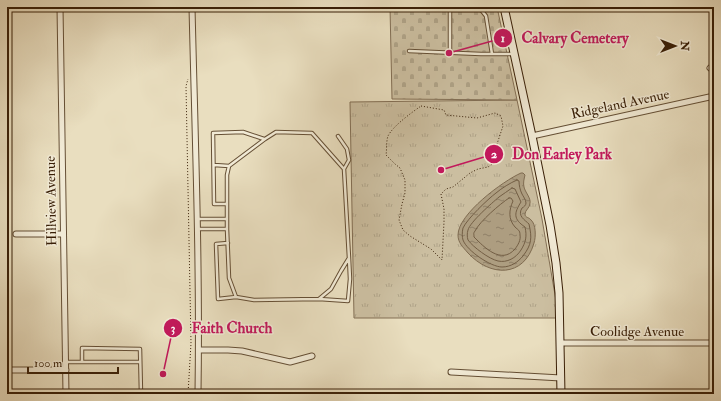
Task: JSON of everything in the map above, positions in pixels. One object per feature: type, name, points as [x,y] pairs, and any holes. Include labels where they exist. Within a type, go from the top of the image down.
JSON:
[{"type":"main road","points":[[504,7],[532,136],[554,248],[559,293],[561,394]]},
{"type":"street","name":"Hillview Avenue","points":[[60,7],[66,394]]},
{"type":"street","points":[[192,7],[198,229],[198,394]]},
{"type":"street","name":"Ridgeland Avenue","points":[[532,136],[714,96]]},
{"type":"street","points":[[16,234],[63,234]]},
{"type":"street","name":"Coolidge Avenue","points":[[560,344],[714,343]]},
{"type":"street","points":[[198,350],[242,351],[290,362],[312,356]]},
{"type":"street","points":[[7,370],[66,370]]},
{"type":"street","points":[[451,372],[560,378]]},
{"type":"lane","points":[[450,52],[450,8],[477,9],[482,11],[486,16],[492,54]]},
{"type":"lane","points":[[409,51],[514,54]]},
{"type":"lane","points":[[227,204],[214,204],[213,133],[243,132],[265,139]]},
{"type":"lane","points":[[236,297],[229,278],[227,175],[229,166],[276,132],[312,133],[344,169]]},
{"type":"lane","points":[[228,243],[216,244],[218,299],[236,297],[254,300],[348,300],[350,279],[344,169],[349,160],[347,149],[338,136]]},
{"type":"lane","points":[[214,165],[229,166]]},
{"type":"lane","points":[[197,219],[227,219]]},
{"type":"lane","points":[[198,229],[227,229]]},
{"type":"lane","points":[[319,299],[332,289],[349,258]]},
{"type":"lane","points":[[82,362],[82,348],[140,349],[141,394]]},
{"type":"lane","points":[[66,362],[140,362]]},
{"type":"path","points":[[188,76],[186,86],[192,343],[188,394]]},
{"type":"path","points":[[421,106],[444,110],[446,115],[478,118],[495,113],[501,116],[503,126],[496,147],[497,161],[488,167],[478,169],[470,173],[453,187],[446,189],[441,194],[444,210],[442,260],[431,249],[403,230],[399,220],[406,192],[405,180],[400,168],[386,155],[388,137],[391,132],[404,119],[421,106]]},
{"type":"green space","points":[[390,7],[497,7],[517,100],[392,99]]},
{"type":"green space","points":[[517,100],[542,219],[559,318],[354,318],[350,102]]},
{"type":"water","points":[[521,173],[525,175],[524,187],[530,201],[530,205],[525,214],[533,222],[535,227],[534,243],[523,263],[515,268],[496,270],[477,261],[468,253],[458,238],[460,227],[473,208],[483,199],[504,183]]},
{"type":"place","name":"Calvary Cemetery","points":[[449,53]]},
{"type":"place","name":"Don Earley Park","points":[[441,170]]},
{"type":"place","name":"Faith Church","points":[[163,374]]}]
